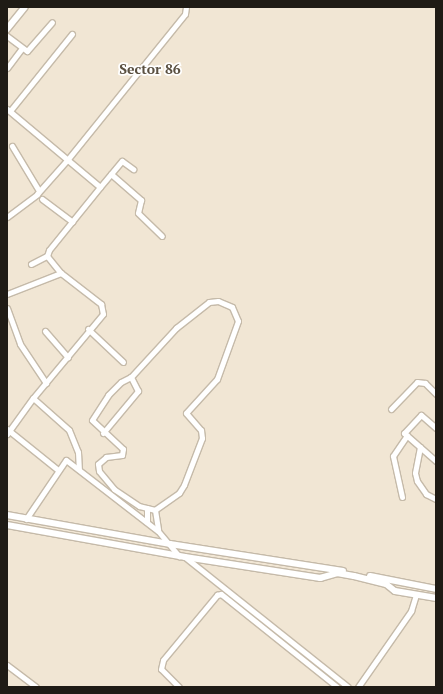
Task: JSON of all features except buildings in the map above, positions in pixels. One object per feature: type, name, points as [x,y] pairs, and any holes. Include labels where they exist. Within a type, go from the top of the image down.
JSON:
[{"type":"street","points":[[7,29],[25,7]]},
{"type":"street","points":[[7,217],[40,191],[68,159],[185,14],[186,7]]},
{"type":"street","points":[[7,36],[28,51],[52,22]]},
{"type":"street","points":[[72,34],[8,110],[100,187]]},
{"type":"street","points":[[7,68],[22,48]]},
{"type":"street","points":[[12,146],[40,191]]},
{"type":"street","points":[[31,264],[47,256],[49,250],[122,161],[133,169]]},
{"type":"street","points":[[110,174],[141,200],[138,214],[162,236]]},
{"type":"street","points":[[42,198],[72,222]]},
{"type":"street","points":[[47,256],[61,274],[104,308],[103,314],[32,398],[8,431],[58,470]]},
{"type":"street","points":[[7,294],[61,274]]},
{"type":"street","points":[[218,301],[232,306],[238,321],[217,379],[190,405],[186,413],[201,430],[202,438],[187,478],[179,493],[155,510],[128,500],[99,471],[98,464],[106,457],[122,454],[122,449],[103,433],[92,420],[108,395],[121,382],[131,377],[176,328],[209,302],[218,301]]},
{"type":"street","points":[[7,308],[20,344],[46,383]]},
{"type":"street","points":[[88,330],[123,362]]},
{"type":"street","points":[[45,331],[68,357]]},
{"type":"street","points":[[103,433],[138,391],[131,377]]},
{"type":"street","points":[[391,409],[417,382],[425,383],[436,394]]},
{"type":"street","points":[[32,398],[69,430],[78,452],[79,469]]},
{"type":"street","points":[[436,428],[421,415],[404,432],[436,461]]},
{"type":"street","points":[[402,497],[392,456],[407,435]]},
{"type":"street","points":[[420,446],[415,473],[417,481],[426,494],[436,499]]},
{"type":"street","points":[[26,519],[66,460],[158,531],[182,557],[349,687]]},
{"type":"street","points":[[147,508],[147,522]]},
{"type":"street","points":[[155,510],[158,531]]},
{"type":"street","points":[[7,515],[170,544],[338,570],[436,589]]},
{"type":"street","points":[[7,525],[14,517]]},
{"type":"street","points":[[7,525],[182,557],[320,578],[336,573],[354,576],[386,584],[395,591],[436,598]]},
{"type":"street","points":[[179,687],[161,669],[163,660],[217,595],[221,594],[337,687]]},
{"type":"street","points":[[358,687],[411,611],[416,595]]},
{"type":"street","points":[[7,666],[36,687]]},
{"type":"district","name":"Sector 86","points":[[150,69]]}]
